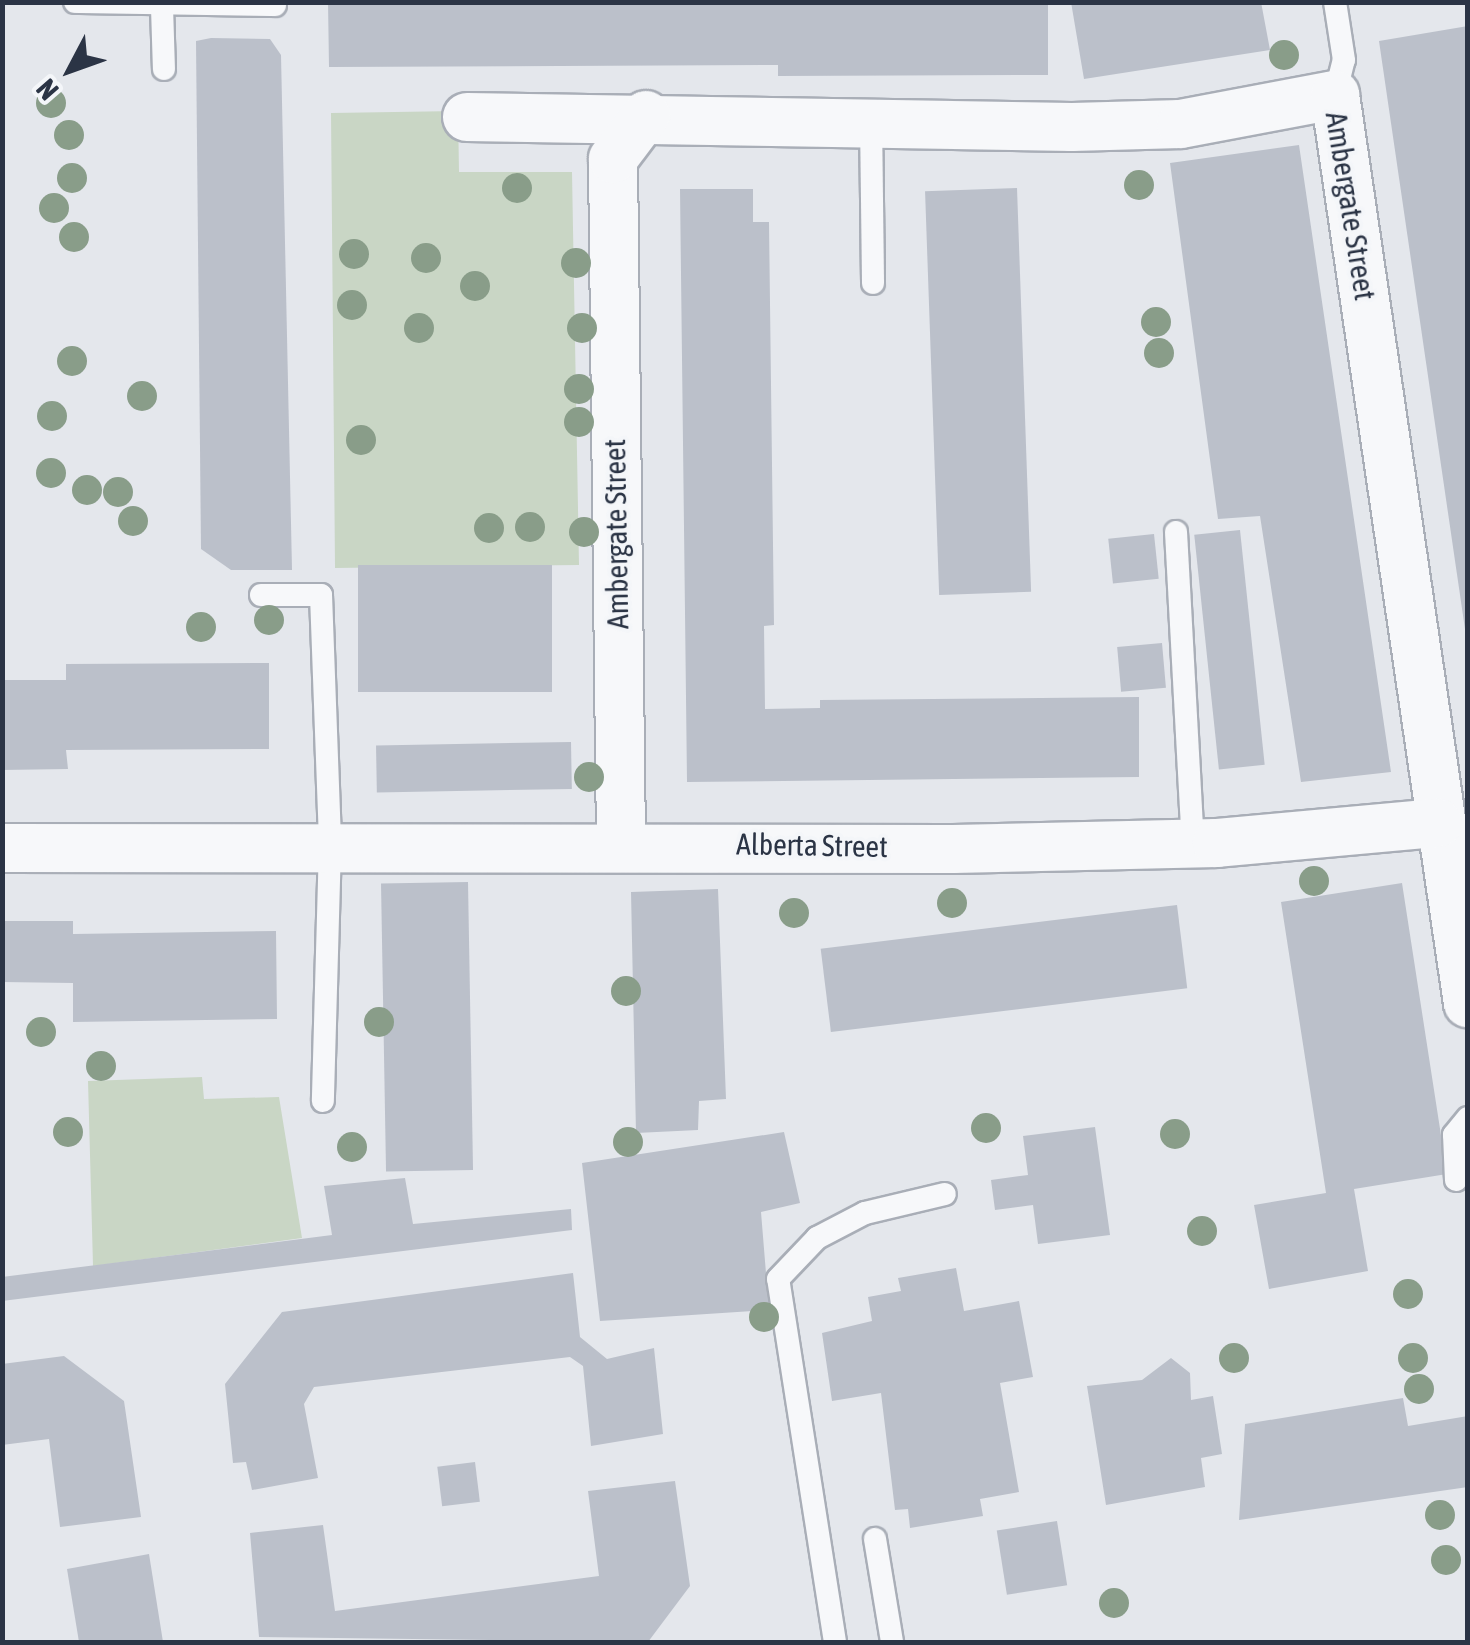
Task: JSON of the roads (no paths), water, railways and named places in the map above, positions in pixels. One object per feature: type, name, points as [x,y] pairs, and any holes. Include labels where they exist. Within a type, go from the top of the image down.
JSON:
[{"type":"street","name":"Ambergate Street","points":[[467,117],[646,115],[1181,124],[1335,95],[1438,823]]},
{"type":"street","name":"Ambergate Street","points":[[621,843],[612,158],[646,115]]},
{"type":"street","name":"Alberta Street","points":[[2,848],[1193,842],[1438,823]]},
{"type":"street","points":[[1438,823],[1468,1003]]},
{"type":"lane","points":[[76,2],[162,8],[275,5]]},
{"type":"lane","points":[[1335,2],[1344,60],[1335,95]]},
{"type":"lane","points":[[162,8],[164,68]]},
{"type":"lane","points":[[871,118],[874,283]]},
{"type":"lane","points":[[1176,532],[1193,842]]},
{"type":"lane","points":[[261,595],[322,596],[330,846],[324,1101]]},
{"type":"lane","points":[[1456,1180],[1454,1135],[1468,1118]]},
{"type":"lane","points":[[836,1642],[778,1279],[818,1238],[849,1222],[945,1194]]},
{"type":"lane","points":[[875,1539],[892,1642]]}]
